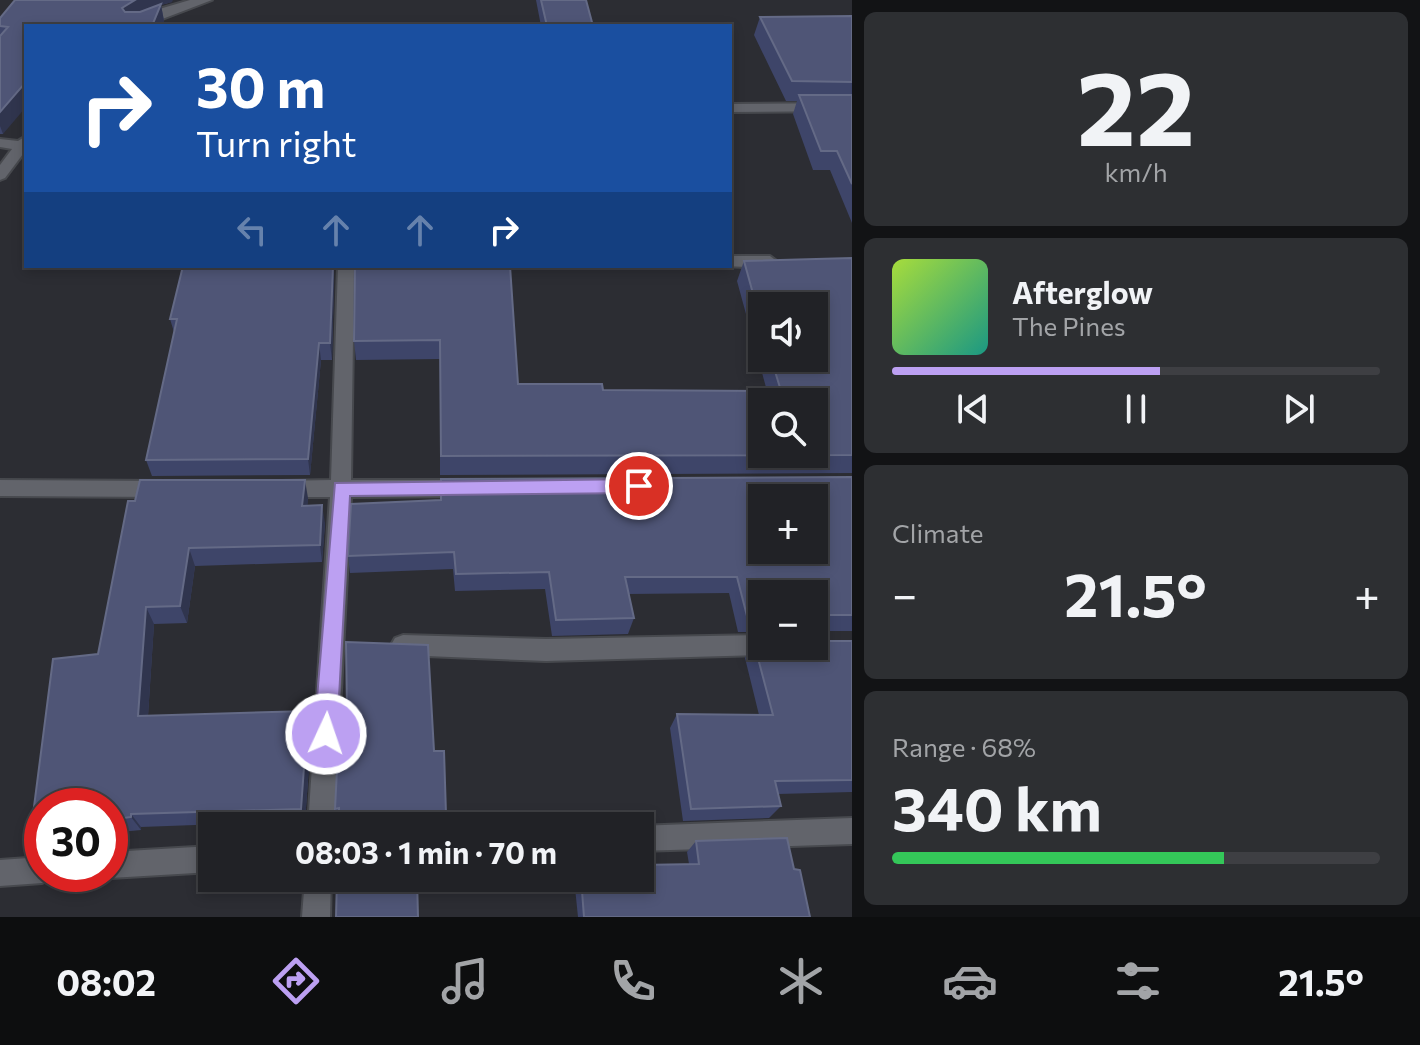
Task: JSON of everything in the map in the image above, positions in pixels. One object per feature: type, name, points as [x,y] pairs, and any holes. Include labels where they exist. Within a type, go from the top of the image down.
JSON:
[{"type":"street","points":[[138,24],[172,8],[206,0]]},
{"type":"street","points":[[732,108],[852,107]]},
{"type":"street","points":[[0,143],[23,143]]},
{"type":"street","points":[[0,175],[23,143]]},
{"type":"street","points":[[732,262],[791,262]]},
{"type":"street","points":[[322,812],[351,269]]},
{"type":"street","points":[[263,489],[482,487]]},
{"type":"street","points":[[0,488],[185,489]]},
{"type":"street","points":[[331,642],[546,650],[748,645]]},
{"type":"street","points":[[654,838],[852,831]]},
{"type":"street","points":[[128,864],[198,860]]},
{"type":"street","points":[[0,873],[24,871]]},
{"type":"street","points":[[316,917],[317,892]]},
{"type":"building","points":[[15,0],[135,0],[122,8],[125,12],[140,12],[161,4],[153,24],[24,24],[24,84],[0,112],[0,36],[8,27],[0,26],[0,18]]},
{"type":"building","points":[[541,0],[586,0],[592,24],[547,24]]},
{"type":"building","points":[[852,16],[852,82],[792,81],[760,17]]},
{"type":"building","points":[[799,95],[852,95],[852,184],[837,151],[821,151]]},
{"type":"building","points":[[852,258],[852,455],[828,455],[828,388],[780,388],[775,372],[828,372],[828,292],[753,292],[744,261]]},
{"type":"building","points":[[183,268],[333,268],[330,343],[319,343],[308,459],[146,460],[177,319],[170,319]]},
{"type":"building","points":[[355,268],[510,268],[518,384],[602,384],[603,390],[748,391],[748,455],[441,456],[440,340],[354,341]]},
{"type":"building","points":[[852,477],[852,615],[828,615],[828,580],[748,580],[747,616],[737,577],[625,577],[634,618],[556,620],[549,572],[456,574],[454,552],[348,556],[351,504],[441,500],[441,479]]},
{"type":"building","points":[[140,480],[305,480],[302,506],[322,505],[320,545],[189,548],[180,606],[146,607],[138,716],[308,711],[301,809],[131,814],[128,817],[128,788],[36,788],[53,659],[98,654],[128,501],[135,501]]},
{"type":"building","points":[[828,641],[852,641],[852,780],[775,781],[781,806],[691,809],[677,714],[773,715],[758,660],[828,660]]},
{"type":"building","points":[[346,642],[428,645],[434,751],[444,751],[446,812],[339,812],[339,808],[335,809],[340,711],[347,711]]},
{"type":"building","points":[[787,838],[794,869],[800,870],[810,917],[584,917],[582,892],[654,892],[654,865],[699,864],[696,841]]},
{"type":"building","points":[[337,892],[417,892],[418,917],[336,917]]},
{"type":"route","points":[[326,734],[341,489],[639,486]]}]
